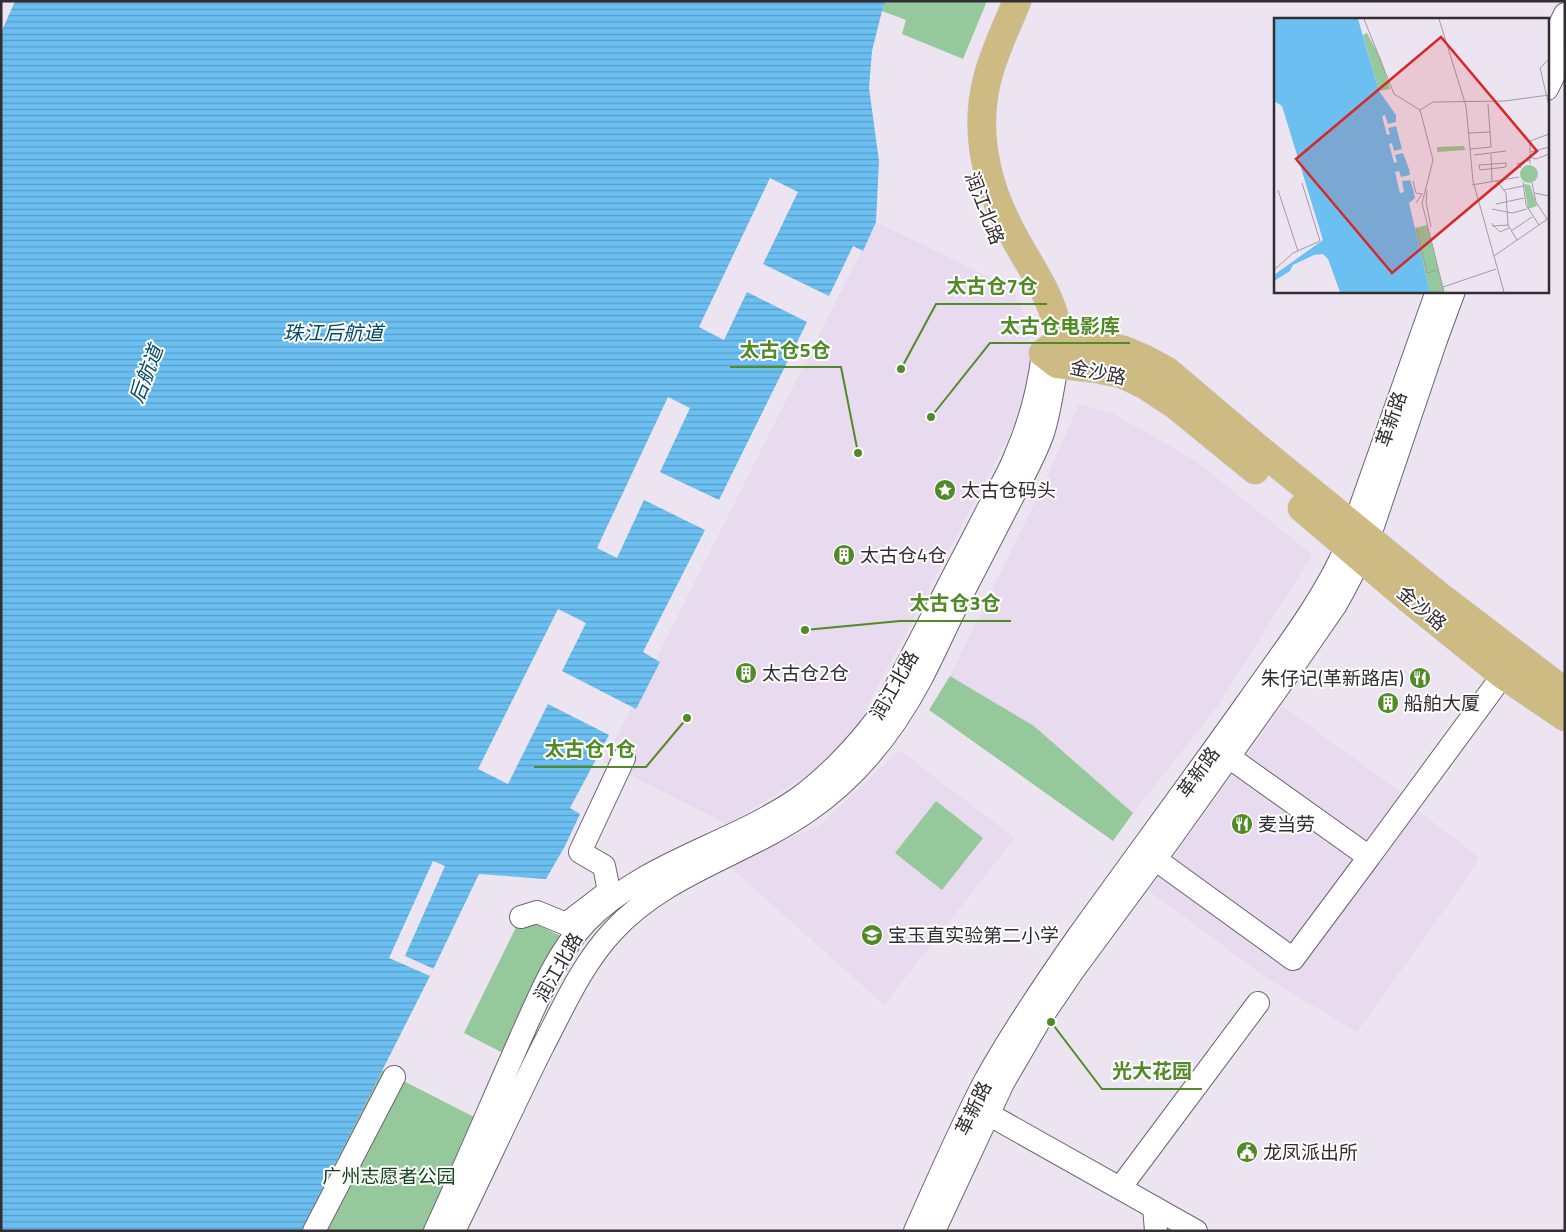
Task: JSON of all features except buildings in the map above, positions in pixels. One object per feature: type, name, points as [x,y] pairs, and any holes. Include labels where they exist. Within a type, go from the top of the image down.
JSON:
[{"type":"main road","name":"润江北路","points":[[999,1],[982,43],[968,86],[964,109],[966,151],[976,196],[987,224],[1029,300],[1042,332],[1053,352]]},
{"type":"main road","name":"润江北路","points":[[1017,1],[988,75],[984,97],[982,140],[992,191],[1009,230],[1050,303],[1055,318],[1053,352]]},
{"type":"main road","name":"金沙路","points":[[1053,352],[1098,368],[1122,374],[1145,385],[1174,404],[1358,541],[1438,595],[1565,692]]},
{"type":"main road","name":"金沙路","points":[[1358,541],[1409,599],[1503,674],[1565,717]]},
{"type":"street","points":[[1548,50],[1565,14]]},
{"type":"street","points":[[1548,87],[1565,53]]},
{"type":"street","name":"革新路","points":[[915,1231],[980,1109],[1046,1009],[1229,757],[1335,606],[1358,541],[1437,292]]},
{"type":"street","name":"革新路","points":[[934,1231],[980,1109],[990,1073],[1021,1018],[1284,650],[1338,566],[1358,541],[1421,384],[1454,292]]},
{"type":"street","name":"润江北路","points":[[435,1231],[490,1104],[548,979],[566,947],[576,934],[613,898],[632,886],[671,864],[755,824],[808,791],[852,748],[877,718],[898,682],[1015,458],[1031,411],[1042,368],[1053,352]]},
{"type":"street","name":"润江北路","points":[[454,1231],[553,1026],[588,962],[611,932],[633,910],[663,889],[768,835],[810,810],[842,783],[872,753],[887,734],[920,680],[1043,434],[1048,414],[1053,352]]},
{"type":"street","points":[[1155,859],[1293,960],[1503,674]]},
{"type":"street","points":[[1229,757],[1369,858]]},
{"type":"street","points":[[521,917],[536,912],[566,924],[609,890],[604,866],[580,852],[624,758]]},
{"type":"street","points":[[1120,1188],[1258,1002]]},
{"type":"street","points":[[314,1231],[394,1077]]},
{"type":"street","points":[[980,1109],[1196,1231]]},
{"type":"street","points":[[1154,1207],[1156,1231]]},
{"type":"shaded area","points":[[876,222],[1013,289],[1028,325],[1031,357],[1022,411],[854,732],[814,771],[727,824],[604,762]]},
{"type":"shaded area","points":[[1079,404],[1114,414],[1196,461],[1312,555],[1219,704],[1133,813],[1034,726],[950,676],[1043,486]]},
{"type":"shaded area","points":[[1282,706],[1410,799],[1413,807],[1479,857],[1467,878],[1357,1032],[1268,979],[1149,891]]},
{"type":"shaded area","name":"宝玉直实验第二小学","points":[[899,750],[1015,838],[884,1005],[729,866],[822,824]]},
{"type":"green space","points":[[886,1],[987,1],[963,59],[902,34],[906,20],[882,11]]},
{"type":"green space","points":[[950,676],[1034,726],[1133,813],[1113,841],[929,710]]},
{"type":"green space","points":[[936,801],[983,838],[942,890],[895,853]]},
{"type":"green space","points":[[521,917],[567,939],[507,1055],[464,1033]]},
{"type":"green space","name":"广州志愿者公园","points":[[382,1070],[476,1118],[424,1231],[301,1231]]},
{"type":"water","name":"珠江后航道","points":[[15,1],[886,1],[872,51],[869,88],[879,161],[876,222],[863,251],[853,246],[829,296],[763,264],[798,192],[770,178],[699,327],[724,340],[747,292],[807,322],[719,500],[660,472],[690,408],[668,397],[597,548],[617,558],[644,500],[705,530],[643,652],[660,662],[636,709],[562,671],[586,623],[558,609],[478,769],[508,784],[548,704],[609,735],[570,808],[580,814],[565,846],[546,879],[479,874],[430,976],[301,1231],[1,1231],[1,33]]},
{"type":"pier","points":[[433,861],[445,866],[405,956],[434,969],[430,976],[389,958]]},
{"type":"place","name":"太古仓7仓","points":[[901,369]]},
{"type":"place","name":"太古仓电影库","points":[[931,417]]},
{"type":"place","name":"太古仓5仓","points":[[858,453]]},
{"type":"place","name":"太古仓码头","points":[[945,490]]},
{"type":"place","name":"太古仓4仓","points":[[844,555]]},
{"type":"place","name":"太古仓3仓","points":[[805,630]]},
{"type":"place","name":"太古仓2仓","points":[[746,673]]},
{"type":"place","name":"朱仔记(革新路店)","points":[[1420,678]]},
{"type":"place","name":"船舶大厦","points":[[1388,703]]},
{"type":"place","name":"太古仓1仓","points":[[687,718]]},
{"type":"place","name":"麦当劳","points":[[1242,824]]},
{"type":"place","name":"宝玉直实验第二小学","points":[[872,935]]},
{"type":"place","name":"光大花园","points":[[1051,1022]]},
{"type":"place","name":"龙凤派出所","points":[[1247,1152]]},
{"type":"water label","name":"后航道","points":[[146,374]]}]
